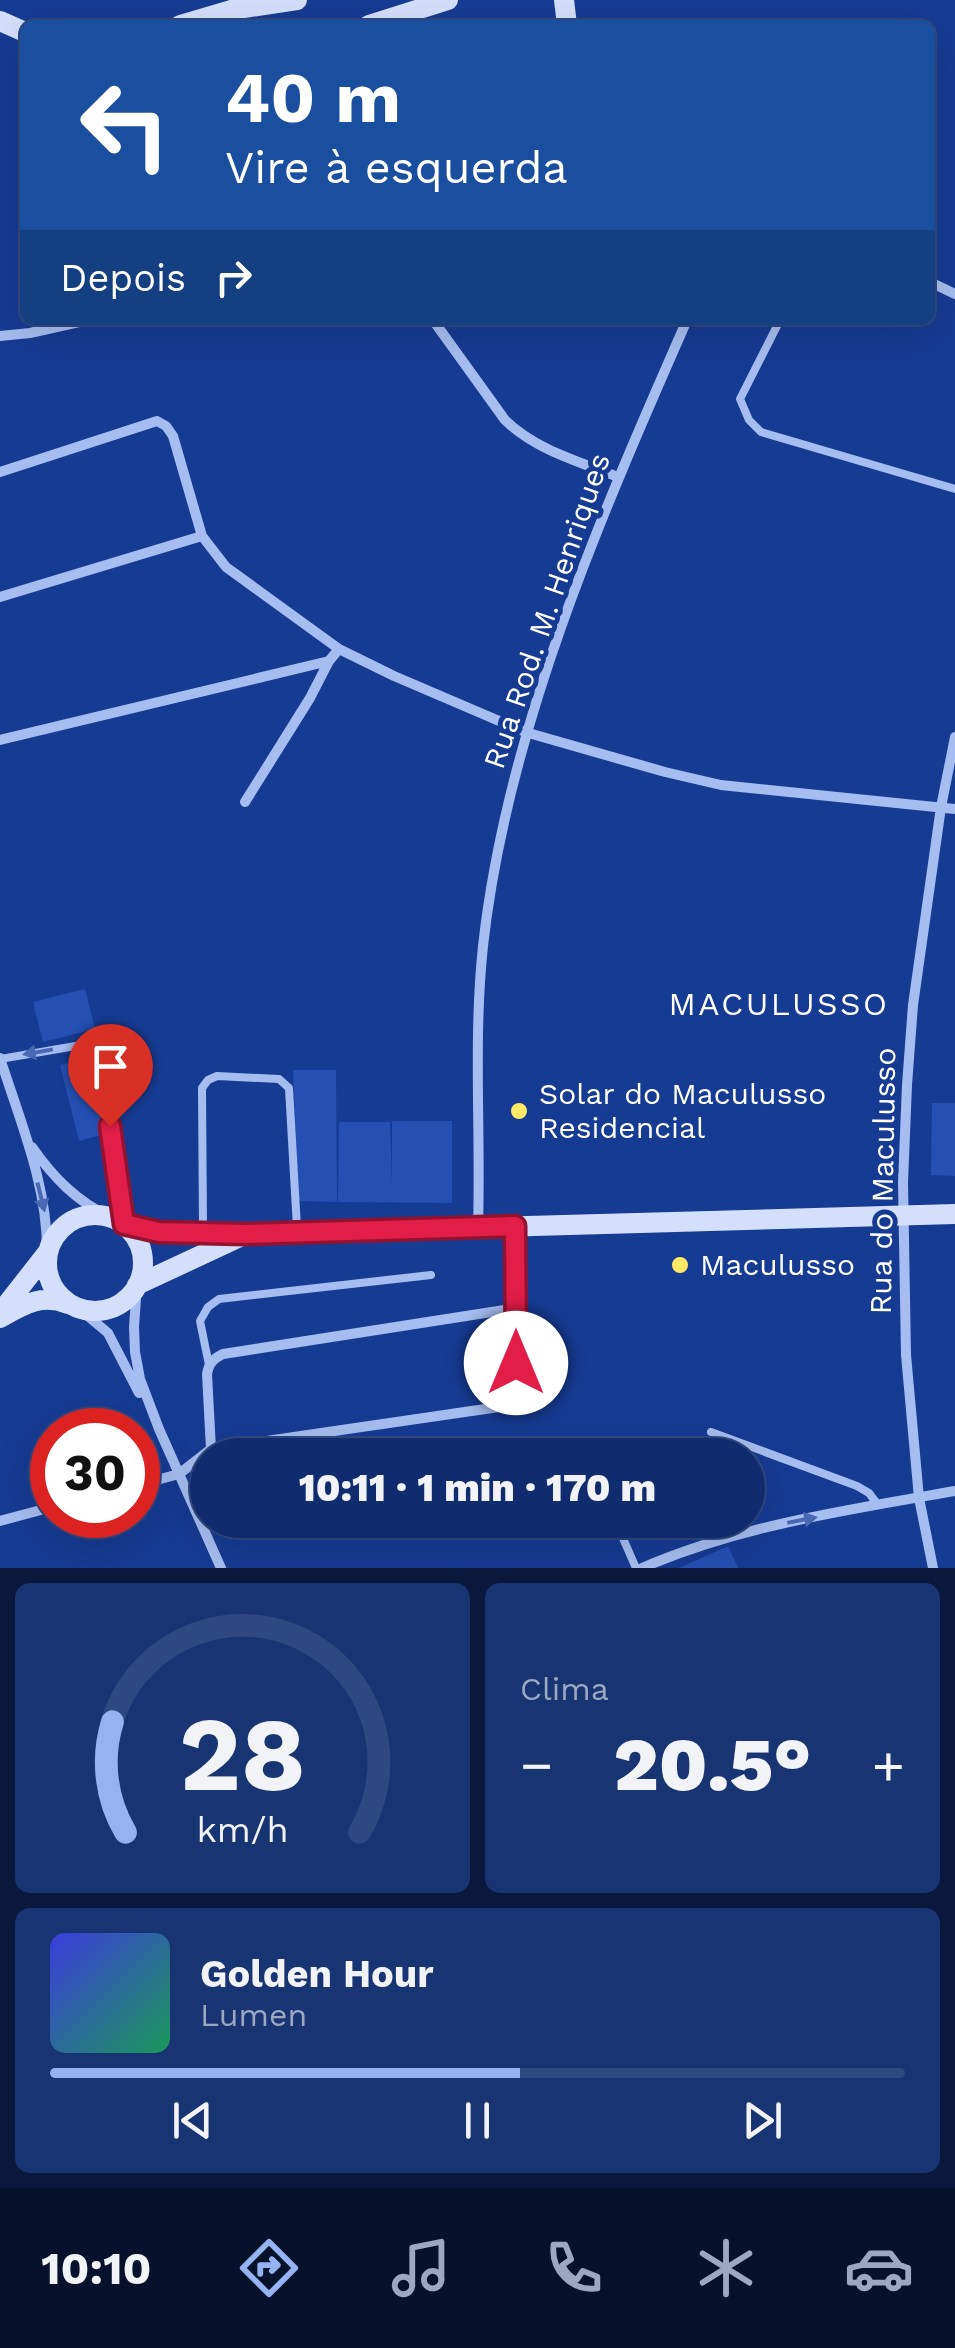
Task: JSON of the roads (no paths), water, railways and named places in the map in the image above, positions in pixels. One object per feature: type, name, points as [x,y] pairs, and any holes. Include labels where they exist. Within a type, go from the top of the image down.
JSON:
[{"type":"street","points":[[197,20],[297,0]]},
{"type":"street","points":[[385,20],[448,0]]},
{"type":"street","points":[[0,336],[66,325]]},
{"type":"street","points":[[438,325],[517,432],[544,448],[618,477]]},
{"type":"street","name":"Rua Rod. M. Henriques","points":[[478,1227],[477,1047],[483,949],[502,829],[526,732],[618,477],[685,325]]},
{"type":"street","points":[[0,472],[157,421],[173,436],[202,536],[226,567],[339,649],[394,676],[526,732],[665,772],[721,784],[955,808]]},
{"type":"street","points":[[0,597],[202,536]]},
{"type":"street","points":[[245,802],[339,649]]},
{"type":"street","points":[[0,740],[329,661]]},
{"type":"street","name":"Rua do Maculusso","points":[[933,1568],[919,1498],[906,1355],[907,1085],[913,1005],[955,737]]},
{"type":"street","points":[[0,1058],[5,1094],[28,1142],[68,1190],[91,1208],[118,1220],[140,1246],[142,1272],[129,1296],[105,1310],[77,1308],[54,1298],[27,1303],[0,1315]]},
{"type":"street","points":[[28,1142],[48,1223],[49,1279],[65,1301],[108,1333],[148,1408]]},
{"type":"street","points":[[0,1315],[64,1226],[94,1214],[159,1232],[246,1234],[955,1214]]},
{"type":"street","points":[[280,1438],[499,1406],[511,1400],[516,1390],[515,1226]]},
{"type":"street","points":[[137,1284],[246,1234]]},
{"type":"street","points":[[137,1284],[135,1352],[151,1408]]},
{"type":"street","points":[[210,1438],[207,1374],[209,1365],[223,1354],[516,1308]]},
{"type":"street","points":[[160,1431],[222,1568]]},
{"type":"street","points":[[160,1479],[178,1474],[190,1465]]},
{"type":"street","points":[[639,1568],[746,1531],[955,1491]]},
{"type":"street","points":[[0,1521],[30,1513]]},
{"type":"lane","points":[[777,325],[740,399],[748,420],[762,432],[955,490]]},
{"type":"lane","points":[[0,1058],[87,1044],[96,1049],[101,1060],[118,1220]]},
{"type":"lane","points":[[203,1233],[202,1088],[217,1076],[279,1078],[288,1088],[297,1233]]},
{"type":"lane","points":[[209,1365],[200,1321],[208,1307],[219,1299],[431,1275]]},
{"type":"lane","points":[[711,1432],[856,1486],[870,1493],[878,1505]]},
{"type":"lane","points":[[624,1538],[639,1568]]},
{"type":"place","name":"Solar do Maculusso Residencial","points":[[519,1111]]},
{"type":"place","name":"Maculusso","points":[[680,1265]]},
{"type":"district","name":"MACULUSSO","points":[[779,1004]]}]
